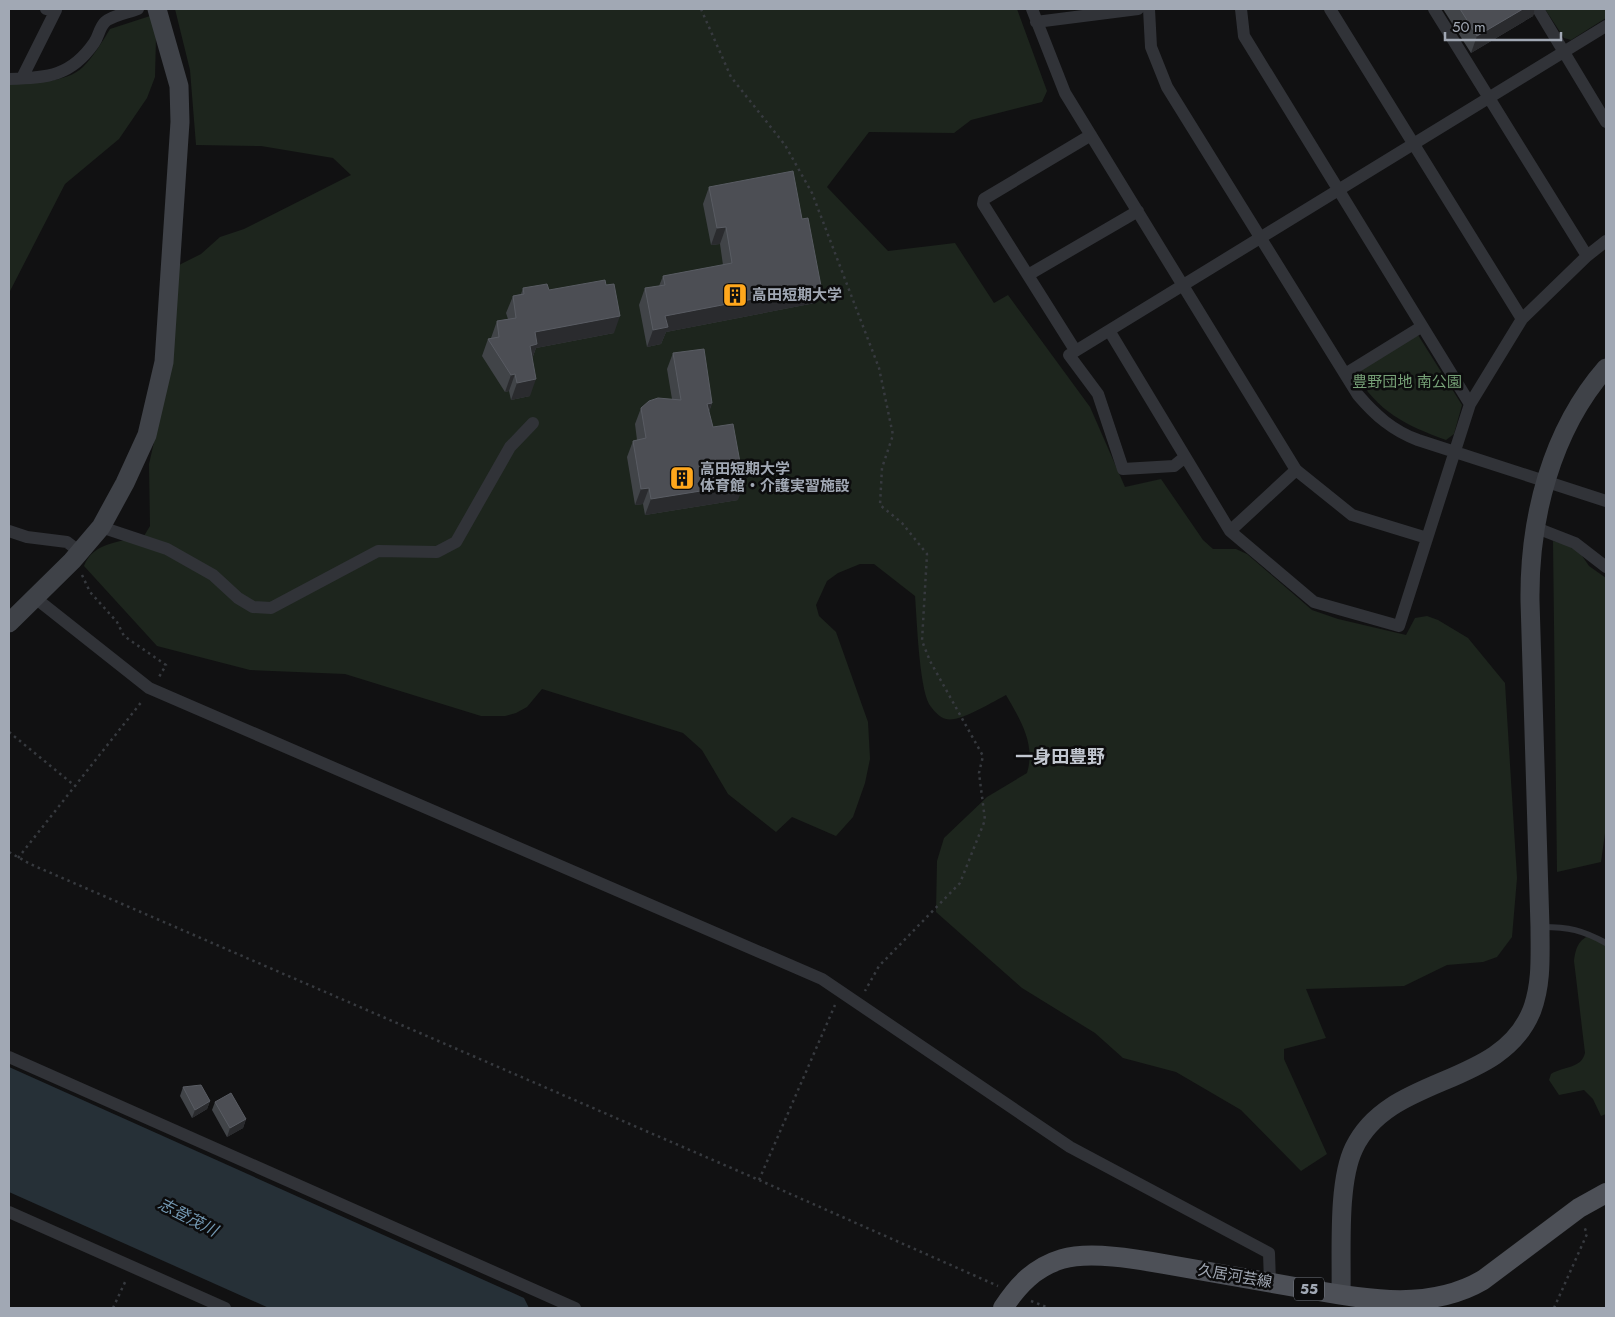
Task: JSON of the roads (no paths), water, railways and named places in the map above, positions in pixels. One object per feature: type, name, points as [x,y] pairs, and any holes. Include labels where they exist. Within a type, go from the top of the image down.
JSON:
[{"type":"main road","name":"久居河芸線","points":[[1008,1300],[1029,1276],[1046,1265],[1064,1258],[1089,1257],[1151,1262],[1372,1299],[1410,1300],[1451,1295],[1468,1288],[1579,1208],[1606,1194]]},
{"type":"street","points":[[22,78],[56,10],[46,9]]},
{"type":"street","points":[[9,79],[48,75],[76,65],[94,42],[105,23],[138,9]]},
{"type":"street","points":[[9,622],[77,555],[100,527],[141,450],[152,417],[164,362],[180,122],[179,86],[158,9]]},
{"type":"street","points":[[1032,9],[1065,93],[1296,470],[1352,515],[1427,538]]},
{"type":"street","points":[[1036,22],[1138,9]]},
{"type":"street","points":[[1149,9],[1151,47],[1167,87],[1262,237],[1344,374],[1358,395],[1376,416],[1406,436],[1606,501]]},
{"type":"street","points":[[1241,9],[1244,36],[1338,192],[1470,404]]},
{"type":"street","points":[[1330,9],[1413,146],[1522,319]]},
{"type":"street","points":[[1434,9],[1587,256]]},
{"type":"street","points":[[1538,9],[1606,122]]},
{"type":"street","points":[[1185,457],[1174,466],[1123,469],[1098,394],[1069,356],[1074,350],[1110,332],[1606,26]]},
{"type":"street","points":[[1074,350],[983,204],[984,199],[1091,135]]},
{"type":"street","points":[[1028,275],[1138,211]]},
{"type":"street","points":[[1110,332],[1230,531],[1314,602],[1398,626],[1470,404],[1522,319],[1587,256],[1606,241]]},
{"type":"street","points":[[1344,374],[1421,327]]},
{"type":"street","points":[[1341,1294],[1343,1183],[1354,1148],[1365,1130],[1381,1114],[1398,1102],[1480,1066],[1499,1054],[1511,1042],[1531,1011],[1536,998],[1540,974],[1540,927],[1530,601],[1530,568],[1534,527],[1546,481],[1575,412],[1606,368]]},
{"type":"street","points":[[100,527],[167,549],[213,575],[238,598],[253,607],[271,608],[378,551],[437,552],[452,545],[456,542],[510,447],[533,423]]},
{"type":"street","points":[[1230,531],[1296,470]]},
{"type":"street","points":[[1534,527],[1576,543],[1606,567]]},
{"type":"street","points":[[9,531],[26,537],[66,542],[77,555]]},
{"type":"street","points":[[34,597],[151,689],[813,975],[842,991],[858,1004],[1070,1147],[1269,1253],[1270,1282]]},
{"type":"street","points":[[9,1057],[575,1308]]},
{"type":"street","points":[[9,1212],[225,1308]]},
{"type":"lane","points":[[1540,927],[1569,928],[1588,933],[1606,943]]},
{"type":"water","name":"志登茂川","points":[[9,1067],[524,1298],[529,1308],[269,1308],[9,1192]]},
{"type":"place","name":"高田短期大学","points":[[735,295]]},
{"type":"place","name":"高田短期大学 体育館・介護実習施設","points":[[682,478]]},
{"type":"district","name":"一身田豊野","points":[[1060,757]]},
{"type":"park label","name":"豊野団地 南公園","points":[[1407,382]]}]
